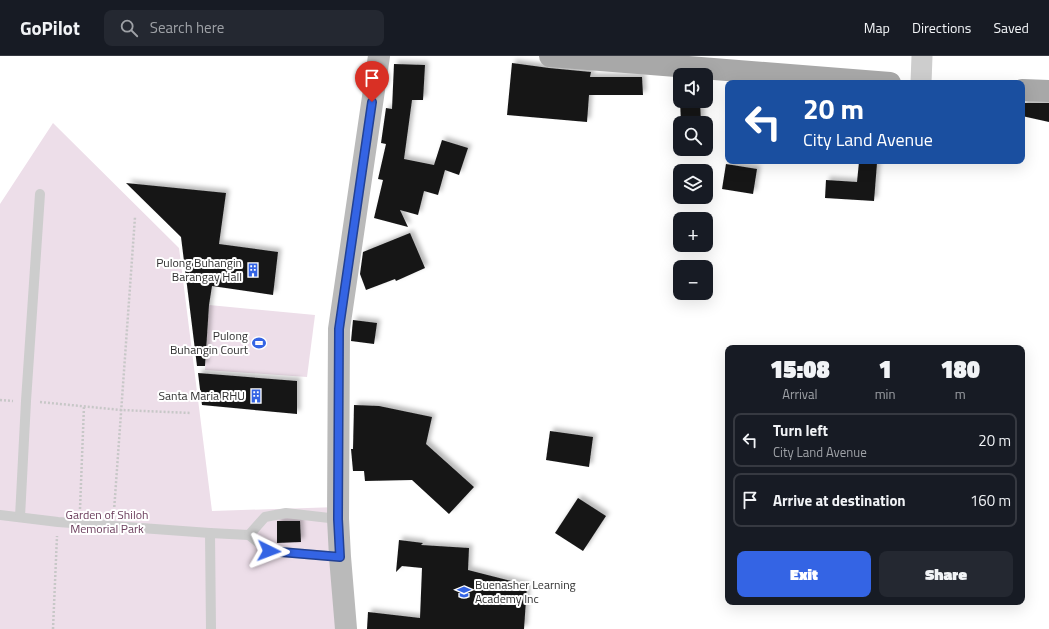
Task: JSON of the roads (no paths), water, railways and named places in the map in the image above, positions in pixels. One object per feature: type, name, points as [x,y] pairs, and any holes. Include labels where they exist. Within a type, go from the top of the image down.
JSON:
[{"type":"main road","points":[[550,56],[852,80]]},
{"type":"main road","points":[[1025,90],[1049,91]]},
{"type":"street","points":[[346,629],[338,519],[339,329],[378,56]]},
{"type":"street","points":[[921,80],[922,56]]},
{"type":"lane","points":[[20,517],[40,194]]},
{"type":"lane","points":[[249,535],[266,517],[286,513],[338,519]]},
{"type":"lane","points":[[0,515],[58,522],[210,534],[249,535],[269,551],[340,557]]},
{"type":"lane","points":[[210,534],[211,629]]},
{"type":"place","name":"Pulong Buhangin Barangay Hall","points":[[253,270]]},
{"type":"place","name":"Pulong Buhangin Court","points":[[259,343]]},
{"type":"place","name":"Santa Maria RHU","points":[[256,396]]},
{"type":"place","name":"Buenasher Learning Academy Inc","points":[[464,592]]},
{"type":"park label","name":"Garden of Shiloh Memorial Park","points":[[107,522]]}]
